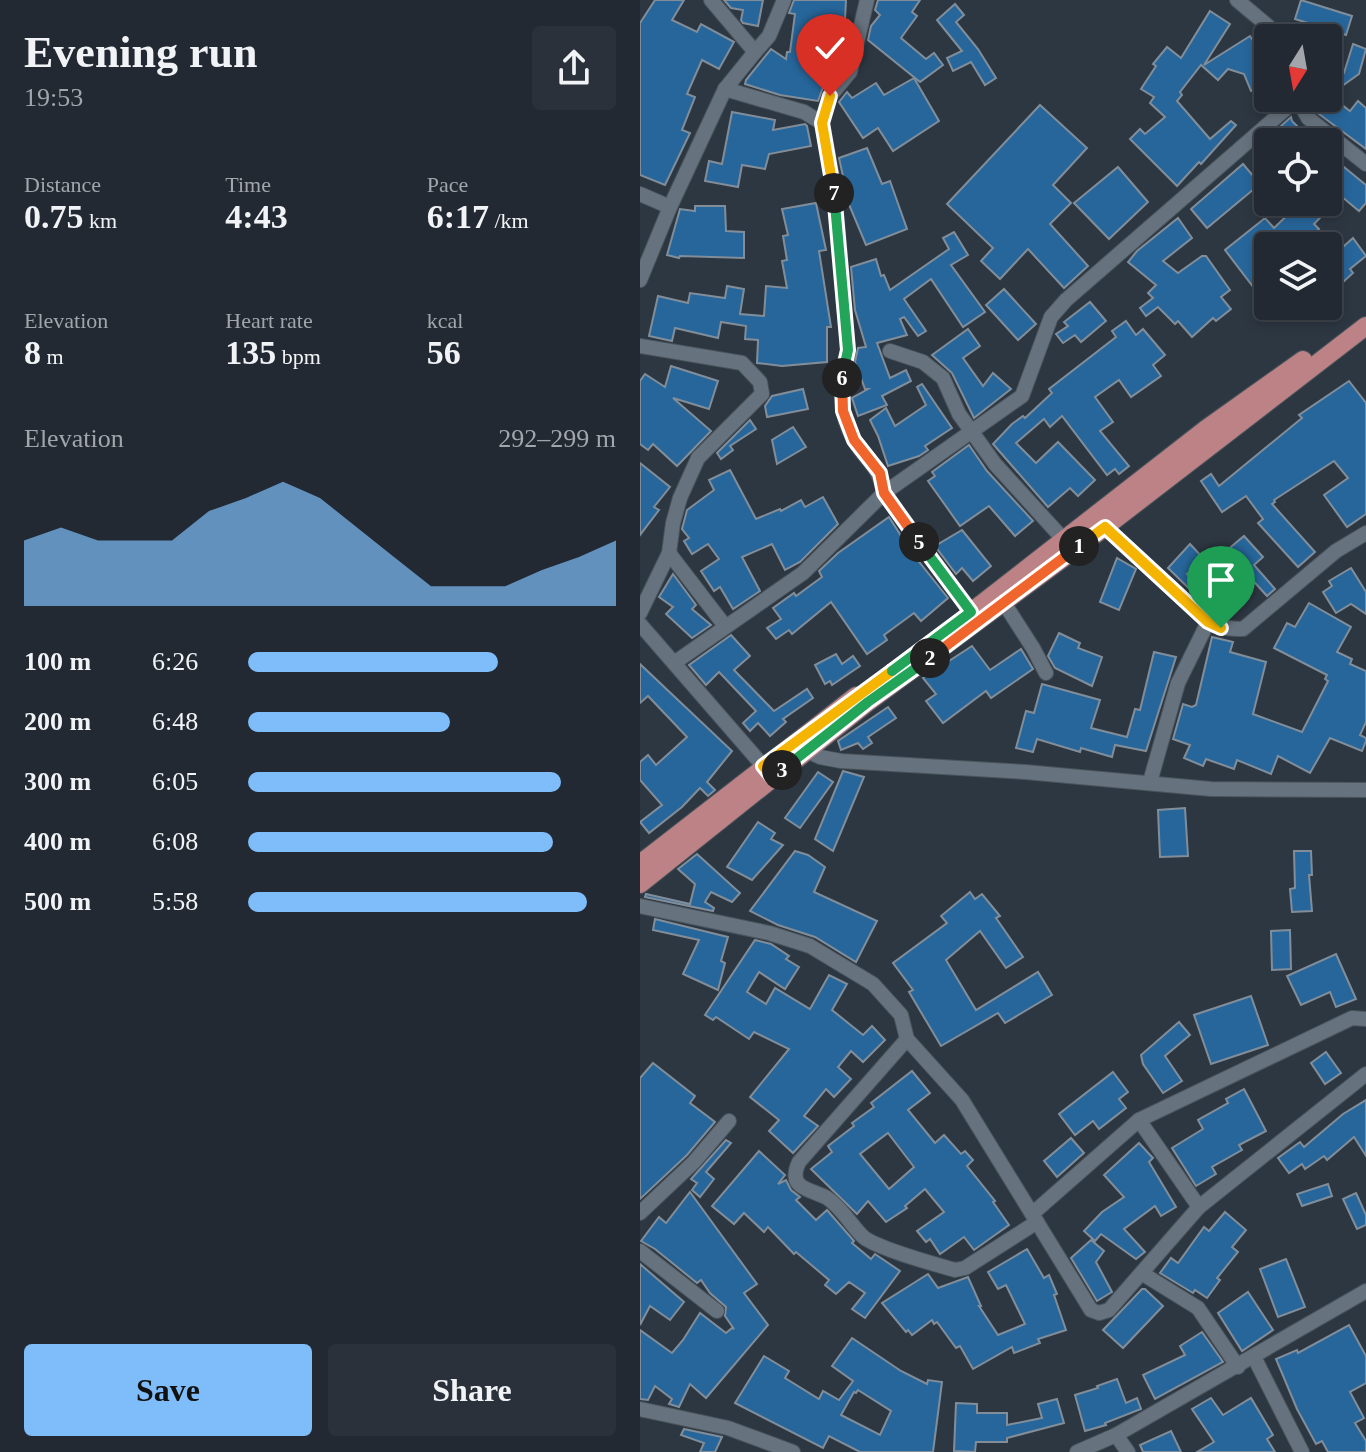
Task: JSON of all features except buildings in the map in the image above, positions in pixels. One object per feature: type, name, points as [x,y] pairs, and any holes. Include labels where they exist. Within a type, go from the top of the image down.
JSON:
[{"type":"main road","points":[[640,864],[768,772],[1217,421],[1366,313]]},
{"type":"main road","points":[[640,884],[768,772],[807,751],[1366,326]]},
{"type":"street","points":[[711,0],[755,52]]},
{"type":"street","points":[[640,280],[725,89],[769,36],[784,0]]},
{"type":"street","points":[[867,0],[850,72],[830,96],[822,123],[834,187],[848,350],[843,365],[843,411],[854,440],[880,473],[884,493],[971,612]]},
{"type":"street","points":[[1237,0],[1266,24]]},
{"type":"street","points":[[725,89],[804,112],[822,123]]},
{"type":"street","points":[[674,663],[803,573],[884,493],[1022,396],[1051,317],[1066,300],[1282,112]]},
{"type":"street","points":[[1305,112],[1366,164]]},
{"type":"street","points":[[640,194],[670,207]]},
{"type":"street","points":[[640,346],[742,363],[760,382],[762,394],[698,458],[676,510],[669,553],[640,613]]},
{"type":"street","points":[[890,351],[923,362],[943,378],[959,414],[995,464],[1064,540]]},
{"type":"street","points":[[1105,527],[1208,622],[1221,628],[1243,629],[1336,551],[1366,533]]},
{"type":"street","points":[[669,553],[725,626]]},
{"type":"street","points":[[1004,603],[1046,673]]},
{"type":"street","points":[[1150,782],[1178,683],[1208,622]]},
{"type":"street","points":[[640,624],[768,772]]},
{"type":"street","points":[[807,751],[841,761],[1211,789],[1366,790]]},
{"type":"street","points":[[640,906],[769,933],[810,946],[873,984],[901,1015],[907,1039],[962,1100],[1091,1310],[1099,1313],[1109,1310],[1143,1274],[1199,1207],[1366,1074]]},
{"type":"street","points":[[907,1039],[799,1162],[795,1174],[807,1192],[828,1198],[853,1222],[863,1238],[955,1270],[965,1268],[1034,1218],[1139,1120],[1352,1018],[1366,1019]]},
{"type":"street","points":[[1139,1120],[1199,1207]]},
{"type":"street","points":[[640,1213],[694,1162],[729,1121]]},
{"type":"street","points":[[640,1251],[717,1311]]},
{"type":"street","points":[[1143,1274],[1198,1308],[1238,1367]]},
{"type":"street","points":[[1077,1452],[1116,1435],[1366,1291]]},
{"type":"street","points":[[1254,1357],[1302,1452]]},
{"type":"street","points":[[640,1409],[728,1428],[793,1452]]},
{"type":"street","points":[[1116,1435],[1128,1452]]},
{"type":"route","points":[[830,96],[822,123],[834,187],[844,293],[848,350],[841,388],[843,411],[854,440],[880,473],[884,493],[971,612],[763,766],[772,777],[1105,527],[1208,622],[1221,628]]}]
